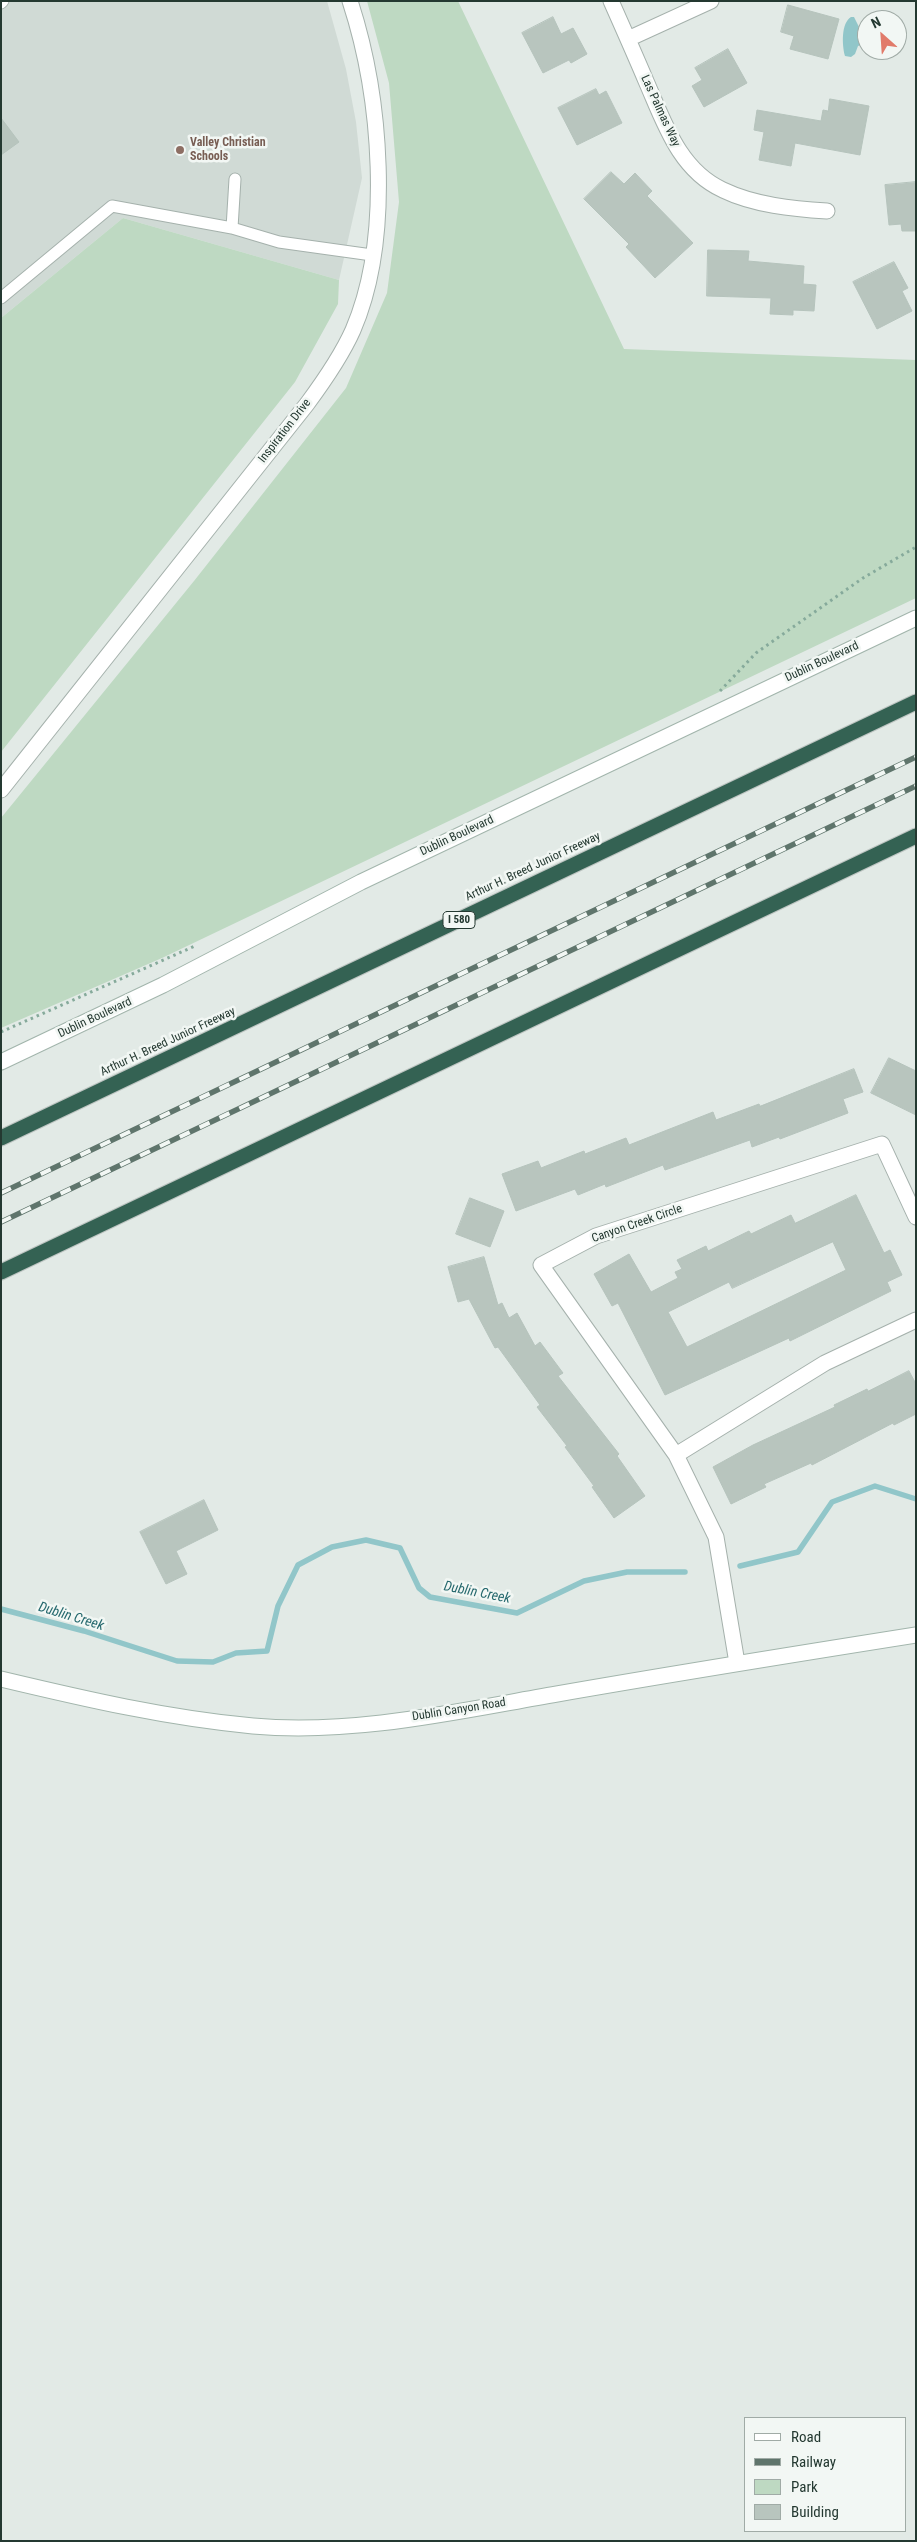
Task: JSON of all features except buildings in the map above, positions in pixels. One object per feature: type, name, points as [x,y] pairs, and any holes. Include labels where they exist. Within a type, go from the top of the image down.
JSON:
[{"type":"highway","name":"Arthur H. Breed Junior Freeway","points":[[1,1138],[916,702]]},
{"type":"highway","points":[[1,1272],[916,836]]},
{"type":"street","name":"Inspiration Drive","points":[[1,790],[320,387],[344,349],[353,329],[367,287],[378,196],[376,133],[365,61],[350,1]]},
{"type":"street","name":"Las Palmas Way","points":[[611,1],[670,136],[685,161],[702,177],[722,190],[752,200],[827,211]]},
{"type":"street","points":[[628,39],[711,1]]},
{"type":"street","name":"Dublin Boulevard","points":[[1,1062],[163,985],[361,882],[916,618]]},
{"type":"street","name":"Canyon Creek Circle","points":[[737,1663],[716,1537],[676,1455],[541,1265],[596,1236],[882,1144],[916,1217]]},
{"type":"street","points":[[676,1455],[825,1363],[916,1320]]},
{"type":"street","name":"Dublin Canyon Road","points":[[1,1679],[119,1707],[165,1714],[254,1726],[344,1726],[441,1714],[737,1663],[916,1635]]},
{"type":"lane","points":[[232,228],[235,179]]},
{"type":"lane","points":[[1,298],[112,206],[232,228],[279,242],[372,255]]},
{"type":"path","points":[[721,691],[756,653],[863,578],[916,546]]},
{"type":"shaded area","name":"Valley Christian Schools","points":[[1,1],[327,1],[346,69],[356,122],[362,178],[339,280],[123,218],[1,318]]},
{"type":"green space","points":[[367,1],[458,1],[624,349],[916,360],[916,598],[162,958],[1,1028],[1,818],[194,581],[346,388],[387,293],[399,202],[389,83]]},
{"type":"green space","points":[[123,218],[339,280],[338,304],[295,382],[1,752],[1,318]]},
{"type":"water","points":[[854,17],[857,23],[857,49],[851,57],[845,56],[843,46],[844,29],[848,20]]},
{"type":"waterway","name":"Dublin Creek","points":[[740,1566],[798,1552],[832,1502],[875,1486],[916,1499]]},
{"type":"waterway","name":"Dublin Creek","points":[[1,1609],[84,1631],[177,1661],[213,1662],[236,1653],[267,1651],[278,1606],[298,1565],[332,1547],[366,1540],[400,1548],[419,1588],[430,1597],[517,1613],[584,1581],[627,1572],[685,1572]]},
{"type":"railway","points":[[1,1193],[916,757]]},
{"type":"railway","points":[[1,1222],[916,786]]},
{"type":"place","name":"Valley Christian Schools","points":[[180,150]]}]
